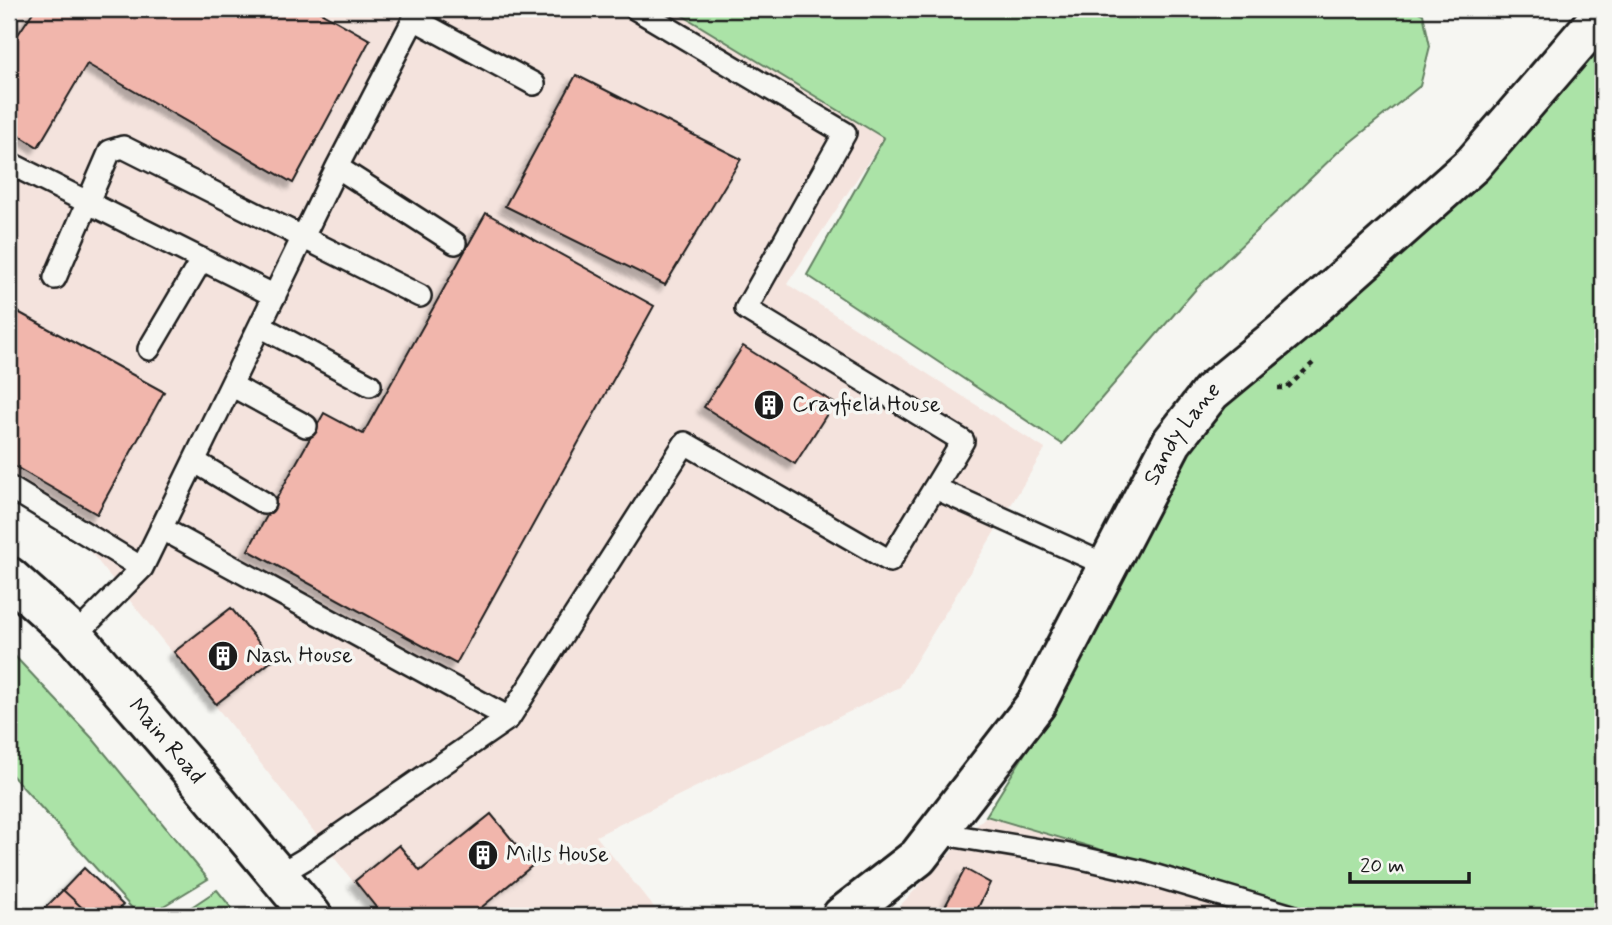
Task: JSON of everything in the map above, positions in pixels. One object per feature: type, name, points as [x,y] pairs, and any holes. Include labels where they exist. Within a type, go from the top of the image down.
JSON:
[{"type":"street","name":"Sandy Lane","points":[[842,916],[918,857],[1036,704],[1172,442],[1211,391],[1292,326],[1473,164],[1603,13]]},
{"type":"street","name":"Main Road","points":[[9,577],[75,636],[312,916]]},
{"type":"lane","points":[[278,874],[305,859],[509,718],[685,443],[890,561],[963,441],[746,309],[845,133],[636,9]]},
{"type":"lane","points":[[75,636],[142,568],[337,167],[416,14],[534,84]]},
{"type":"lane","points":[[55,278],[86,201],[110,151],[123,147],[420,296]]},
{"type":"lane","points":[[9,163],[275,296]]},
{"type":"lane","points":[[337,167],[455,243]]},
{"type":"lane","points":[[149,349],[202,259]]},
{"type":"lane","points":[[260,326],[370,385]]},
{"type":"lane","points":[[231,385],[306,426]]},
{"type":"lane","points":[[194,461],[264,503]]},
{"type":"lane","points":[[9,487],[142,568]]},
{"type":"lane","points":[[935,488],[1106,565]]},
{"type":"lane","points":[[161,528],[509,718]]},
{"type":"lane","points":[[937,833],[1064,854],[1130,869],[1292,916]]},
{"type":"shaded area","points":[[9,9],[672,9],[884,138],[787,284],[1045,449],[900,687],[596,836],[661,916],[380,916],[222,714],[79,538],[9,494]]},
{"type":"shaded area","points":[[986,816],[1327,916],[890,916]]},
{"type":"green space","points":[[672,9],[1412,9],[1423,14],[1430,46],[1420,86],[1338,152],[1196,289],[1062,444],[807,275],[884,138]]},
{"type":"green space","points":[[1603,36],[1603,916],[1327,916],[986,816],[1053,708],[1176,444]]},
{"type":"green space","points":[[9,650],[93,739],[208,879],[147,916],[139,916],[9,772]]},
{"type":"green space","points":[[217,890],[238,916],[178,916]]},
{"type":"building","points":[[35,9],[315,9],[370,40],[293,183],[87,64],[38,147],[9,129],[9,48]]},
{"type":"building","points":[[576,75],[741,159],[665,285],[505,206]]},
{"type":"building","points":[[486,213],[654,306],[456,664],[248,550],[324,413],[363,434]]},
{"type":"building","points":[[9,307],[164,392],[97,514],[9,463]]},
{"type":"building","name":"Crayfield House","points":[[743,346],[834,403],[795,464],[704,407]]},
{"type":"building","name":"Nash House","points":[[231,608],[273,660],[216,704],[174,652]]},
{"type":"building","name":"Mills House","points":[[491,814],[533,865],[471,916],[383,916],[355,881],[399,845],[420,871]]},
{"type":"building","points":[[84,868],[123,905],[112,916],[91,916],[63,890]]},
{"type":"building","points":[[965,869],[990,883],[974,916],[940,916]]},
{"type":"building","points":[[63,890],[91,916],[54,916],[45,908]]},
{"type":"place","name":"Crayfield House","points":[[769,405]]},
{"type":"place","name":"Nash House","points":[[223,656]]},
{"type":"place","name":"Mills House","points":[[483,855]]}]
